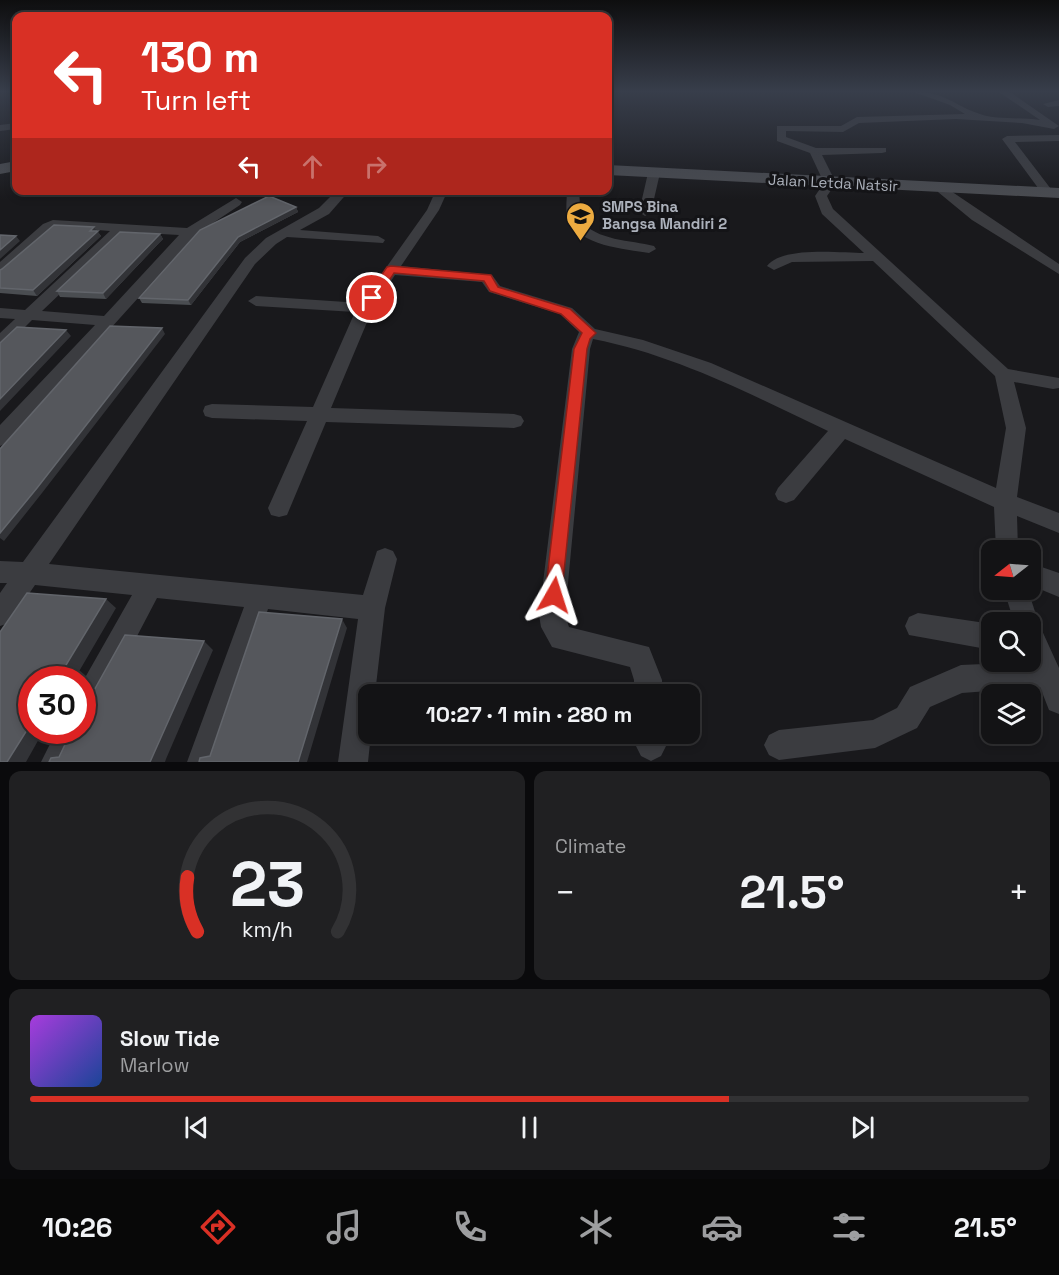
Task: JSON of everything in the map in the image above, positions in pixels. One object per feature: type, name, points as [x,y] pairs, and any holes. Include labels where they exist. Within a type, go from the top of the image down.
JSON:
[{"type":"main road","name":"Jalan Letda Natsir","points":[[612,170],[1054,193]]},
{"type":"street","points":[[845,128],[781,128],[781,139],[815,152],[882,150]]},
{"type":"street","points":[[1054,193],[1007,139],[1059,138]]},
{"type":"street","points":[[815,152],[830,183],[821,196],[821,201],[827,211],[1003,375],[1016,428],[1005,503],[1007,540]]},
{"type":"street","points":[[645,212],[654,173]]},
{"type":"street","points":[[942,189],[977,217],[1059,270]]},
{"type":"street","points":[[0,614],[250,261],[259,250],[283,233],[324,211],[339,195]]},
{"type":"street","points":[[279,508],[365,308],[433,210],[440,195]]},
{"type":"street","points":[[573,195],[575,220],[584,230],[597,237],[649,249]]},
{"type":"street","points":[[0,438],[190,232],[236,202]]},
{"type":"street","points":[[0,270],[53,224],[69,222],[190,232]]},
{"type":"street","points":[[0,342],[121,228]]},
{"type":"street","points":[[283,233],[378,240]]},
{"type":"street","points":[[774,266],[780,261],[791,258],[875,257]]},
{"type":"street","points":[[391,270],[487,278],[494,289],[566,311],[590,333],[680,359],[736,380],[1005,503],[1059,523]]},
{"type":"street","points":[[256,301],[365,308]]},
{"type":"street","points":[[0,313],[108,321]]},
{"type":"street","points":[[590,333],[584,337],[580,349],[552,615],[554,627],[561,638],[640,656],[648,684]]},
{"type":"street","points":[[1003,375],[1053,383]]},
{"type":"street","points":[[212,411],[514,421]]},
{"type":"street","points":[[786,494],[842,428]]},
{"type":"street","points":[[353,762],[372,608],[385,559]]},
{"type":"street","points":[[0,572],[30,573],[372,608]]},
{"type":"street","points":[[1041,578],[1059,585]]},
{"type":"street","points":[[96,686],[150,586]]},
{"type":"street","points":[[202,762],[260,596]]},
{"type":"street","points":[[918,626],[981,635]]},
{"type":"street","points":[[1041,661],[1059,700]]},
{"type":"street","points":[[779,745],[875,734],[907,718],[920,698],[961,679],[1046,673]]},
{"type":"street","points":[[56,762],[66,744]]},
{"type":"building","points":[[269,196],[296,207],[238,237],[188,300],[139,298],[200,230]]},
{"type":"building","points":[[54,225],[94,227],[90,231],[98,231],[33,290],[0,288],[0,270]]},
{"type":"building","points":[[120,232],[160,234],[103,293],[57,291]]},
{"type":"building","points":[[0,235],[16,236],[0,250]]},
{"type":"building","points":[[110,326],[162,328],[0,533],[0,449]]},
{"type":"building","points":[[17,327],[66,330],[0,399],[0,343]]},
{"type":"building","points":[[27,593],[106,599],[65,666],[18,666],[18,744],[7,762],[0,762],[0,632]]},
{"type":"building","points":[[259,612],[342,619],[298,762],[199,762],[200,758],[210,756]]},
{"type":"building","points":[[125,635],[204,641],[150,762],[49,762],[51,758],[59,757],[65,744],[96,744],[96,687]]},
{"type":"place","name":"SMPS Bina Bangsa Mandiri 2","points":[[581,242]]},
{"type":"route","points":[[372,298],[391,270],[487,278],[491,280],[494,289],[566,311],[590,333],[584,337],[580,349],[578,386],[554,595]]}]
